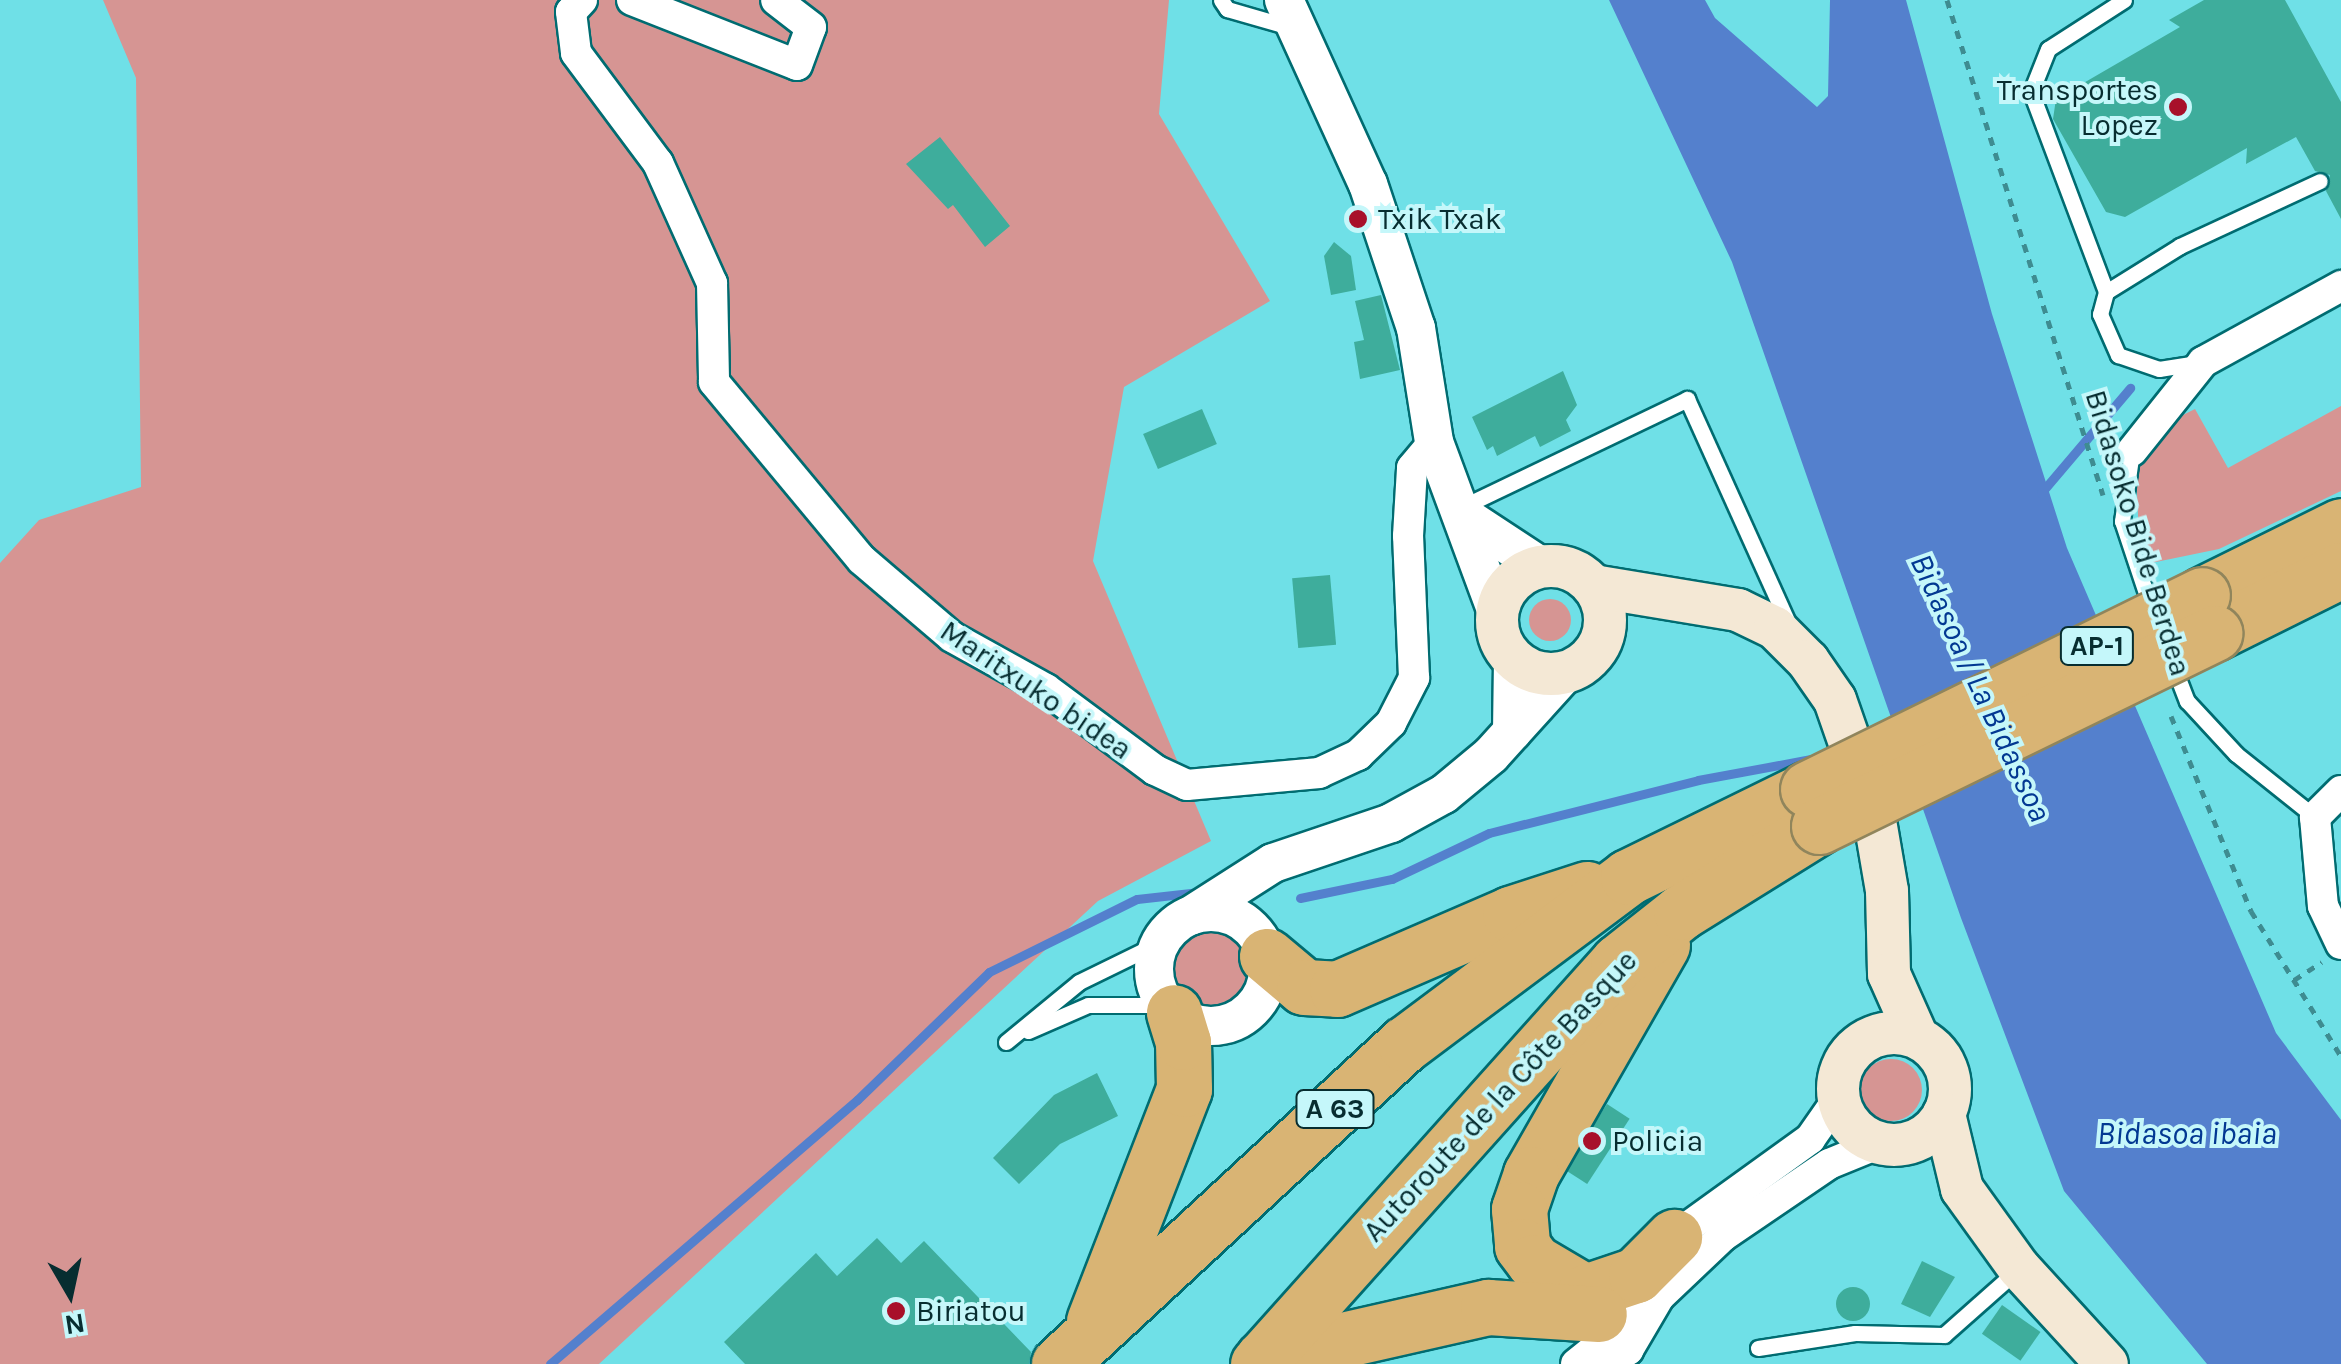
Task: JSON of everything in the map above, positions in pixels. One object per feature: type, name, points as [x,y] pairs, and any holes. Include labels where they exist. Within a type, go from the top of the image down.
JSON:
[{"type":"highway","name":"AP-1","points":[[1998,716],[2208,614],[2341,526]]},
{"type":"highway","name":"AP-1","points":[[2208,614],[2341,570]]},
{"type":"highway","name":"A 63","points":[[1074,1349],[1405,1044],[1628,876],[1813,807],[1998,716]]},
{"type":"highway","name":"Autoroute de la Côte Basque","points":[[1261,1361],[1618,962],[1813,807]]},
{"type":"highway","points":[[1264,949],[1304,987],[1338,989],[1510,914],[1628,876]]},
{"type":"highway","points":[[1674,1237],[1636,1275],[1585,1292],[1567,1287],[1534,1262],[1522,1246],[1518,1208],[1681,912]]},
{"type":"highway","points":[[1074,1349],[1184,1089],[1171,1008]]},
{"type":"highway","points":[[1261,1361],[1488,1306],[1586,1316],[1648,1302]]},
{"type":"main road","points":[[1594,586],[1602,602],[1602,636],[1589,658],[1567,671],[1544,674],[1513,658],[1500,637],[1497,612],[1512,582],[1540,566],[1570,569],[1594,586],[1738,610],[1775,628],[1802,654],[1835,700],[1872,809],[1887,891],[1889,974],[1917,1037],[1947,1070],[1944,1114],[1962,1189]]},
{"type":"main road","points":[[1602,636],[1690,604]]},
{"type":"main road","points":[[1889,974],[1859,1044],[1841,1069],[1838,1099],[1852,1127],[1890,1144],[1962,1189],[2019,1268],[2107,1364]]},
{"type":"main road","points":[[1859,1044],[1887,1032],[1917,1037]]},
{"type":"main road","points":[[1890,1144],[1926,1135],[1944,1114]]},
{"type":"street","name":"Maritxuko bidea","points":[[582,0],[570,12],[576,53],[658,163],[712,283],[714,382],[862,560],[952,637],[1046,690],[1155,770],[1187,785],[1319,773],[1358,755],[1391,723],[1414,678],[1408,536],[1412,468],[1434,442]]},
{"type":"street","points":[[632,0],[797,64],[811,28],[776,0]]},
{"type":"street","points":[[1291,14],[1368,184],[1404,292],[1434,442],[1497,612]]},
{"type":"street","points":[[2132,451],[2203,362],[2341,286]]},
{"type":"street","points":[[1462,512],[1540,566]]},
{"type":"street","points":[[1512,732],[1513,658]]},
{"type":"street","points":[[1303,851],[1268,893],[1264,991],[1241,1018],[1207,1026],[1171,1008],[1154,974],[1161,942],[1190,916],[1244,878],[1303,851],[1418,810],[1468,776],[1567,671]]},
{"type":"street","points":[[2336,950],[2322,906],[2315,817],[2341,792]]},
{"type":"street","points":[[1190,916],[1224,913],[1264,949]]},
{"type":"street","points":[[1602,1364],[1644,1333],[1648,1302],[1674,1237],[1800,1147],[1838,1099]]},
{"type":"street","points":[[1576,1364],[1722,1236],[1830,1164],[1890,1144]]},
{"type":"lane","points":[[1220,0],[1226,9],[1291,14]]},
{"type":"lane","points":[[2124,0],[2048,49],[2032,92],[2106,292],[2100,314],[2118,355],[2160,368],[2203,362]]},
{"type":"lane","points":[[2106,292],[2180,246],[2320,180]]},
{"type":"lane","points":[[1462,512],[1687,400],[1802,654]]},
{"type":"lane","points":[[2132,451],[2122,520],[2186,701],[2236,754],[2315,817]]},
{"type":"lane","points":[[1161,942],[1078,982],[1006,1042],[1088,1005],[1171,1008]]},
{"type":"lane","points":[[1758,1348],[1854,1334],[1944,1336],[2019,1268]]},
{"type":"path","name":"Bidasoko Bide Berdea","points":[[1946,0],[2108,508]]},
{"type":"path","name":"Bidasoko Bide Berdea","points":[[2169,708],[2250,911],[2341,1056]]},
{"type":"path","points":[[2294,980],[2336,950]]},
{"type":"shaded area","points":[[103,0],[1169,0],[1159,114],[1270,301],[1124,387],[1093,561],[1211,841],[1098,901],[599,1364],[0,1364],[0,563],[39,520],[141,487],[136,78]]},
{"type":"shaded area","points":[[2341,406],[2341,491],[2219,549],[2151,563],[2139,535],[2136,473],[2146,446],[2171,421],[2195,409],[2228,468]]},
{"type":"shaded area","points":[[1550,599],[1565,605],[1571,620],[1565,635],[1550,641],[1535,635],[1529,620],[1535,605]]},
{"type":"shaded area","points":[[1210,926],[1239,938],[1251,967],[1239,996],[1210,1008],[1181,996],[1169,967],[1181,938]]},
{"type":"shaded area","points":[[1891,1059],[1913,1068],[1922,1090],[1913,1112],[1891,1121],[1869,1112],[1860,1090],[1869,1068]]},
{"type":"water","name":"Bidasoa ibaia","points":[[1609,0],[1705,0],[1715,18],[1817,107],[1828,96],[1830,0],[1906,0],[1992,314],[2067,548],[2276,1033],[2341,1120],[2341,1364],[2207,1364],[2064,1191],[1961,918],[1732,262]]},
{"type":"building","name":"Transportes Lopez","points":[[2204,0],[2285,0],[2341,102],[2341,219],[2326,191],[2330,175],[2315,171],[2296,137],[2246,164],[2247,148],[2125,217],[2106,212],[2053,119],[2056,99],[2180,27],[2169,20]]},
{"type":"building","points":[[940,137],[1010,226],[985,247],[953,205],[948,209],[906,164]]},
{"type":"building","points":[[1334,242],[1351,256],[1356,290],[1331,295],[1324,256]]},
{"type":"building","points":[[1381,295],[1400,370],[1360,379],[1354,342],[1364,340],[1355,301]]},
{"type":"building","points":[[1563,371],[1577,405],[1566,420],[1571,431],[1540,447],[1535,436],[1497,456],[1493,446],[1487,450],[1472,417]]},
{"type":"building","points":[[1202,409],[1217,444],[1158,469],[1143,434]]},
{"type":"building","points":[[1330,575],[1336,645],[1298,648],[1292,578]]},
{"type":"building","points":[[1097,1073],[1118,1116],[1060,1144],[1019,1184],[993,1158],[1054,1095]]},
{"type":"building","name":"Policia","points":[[1607,1104],[1630,1119],[1587,1184],[1565,1169]]},
{"type":"building","name":"Biriatou","points":[[877,1238],[901,1263],[924,1241],[1031,1352],[1029,1364],[745,1364],[724,1342],[816,1253],[837,1276]]},
{"type":"building","points":[[1922,1261],[1955,1277],[1930,1317],[1901,1304]]},
{"type":"building","points":[[1853,1287],[1865,1292],[1870,1304],[1865,1316],[1853,1321],[1841,1316],[1836,1304],[1841,1292]]},
{"type":"building","points":[[2002,1305],[2041,1332],[2020,1361],[1982,1334]]},
{"type":"waterway","points":[[2041,493],[2130,388]]},
{"type":"waterway","points":[[1300,898],[1392,879],[1489,833],[1698,780],[1811,759]]},
{"type":"waterway","points":[[550,1364],[857,1100],[989,972],[1137,899],[1200,892]]},
{"type":"place","name":"Transportes Lopez","points":[[2178,107]]},
{"type":"place","name":"Txik Txak","points":[[1358,219]]},
{"type":"place","name":"Policia","points":[[1592,1141]]},
{"type":"place","name":"Biriatou","points":[[896,1311]]},
{"type":"water label","name":"Bidasoa / La Bidassoa","points":[[1980,688]]}]
